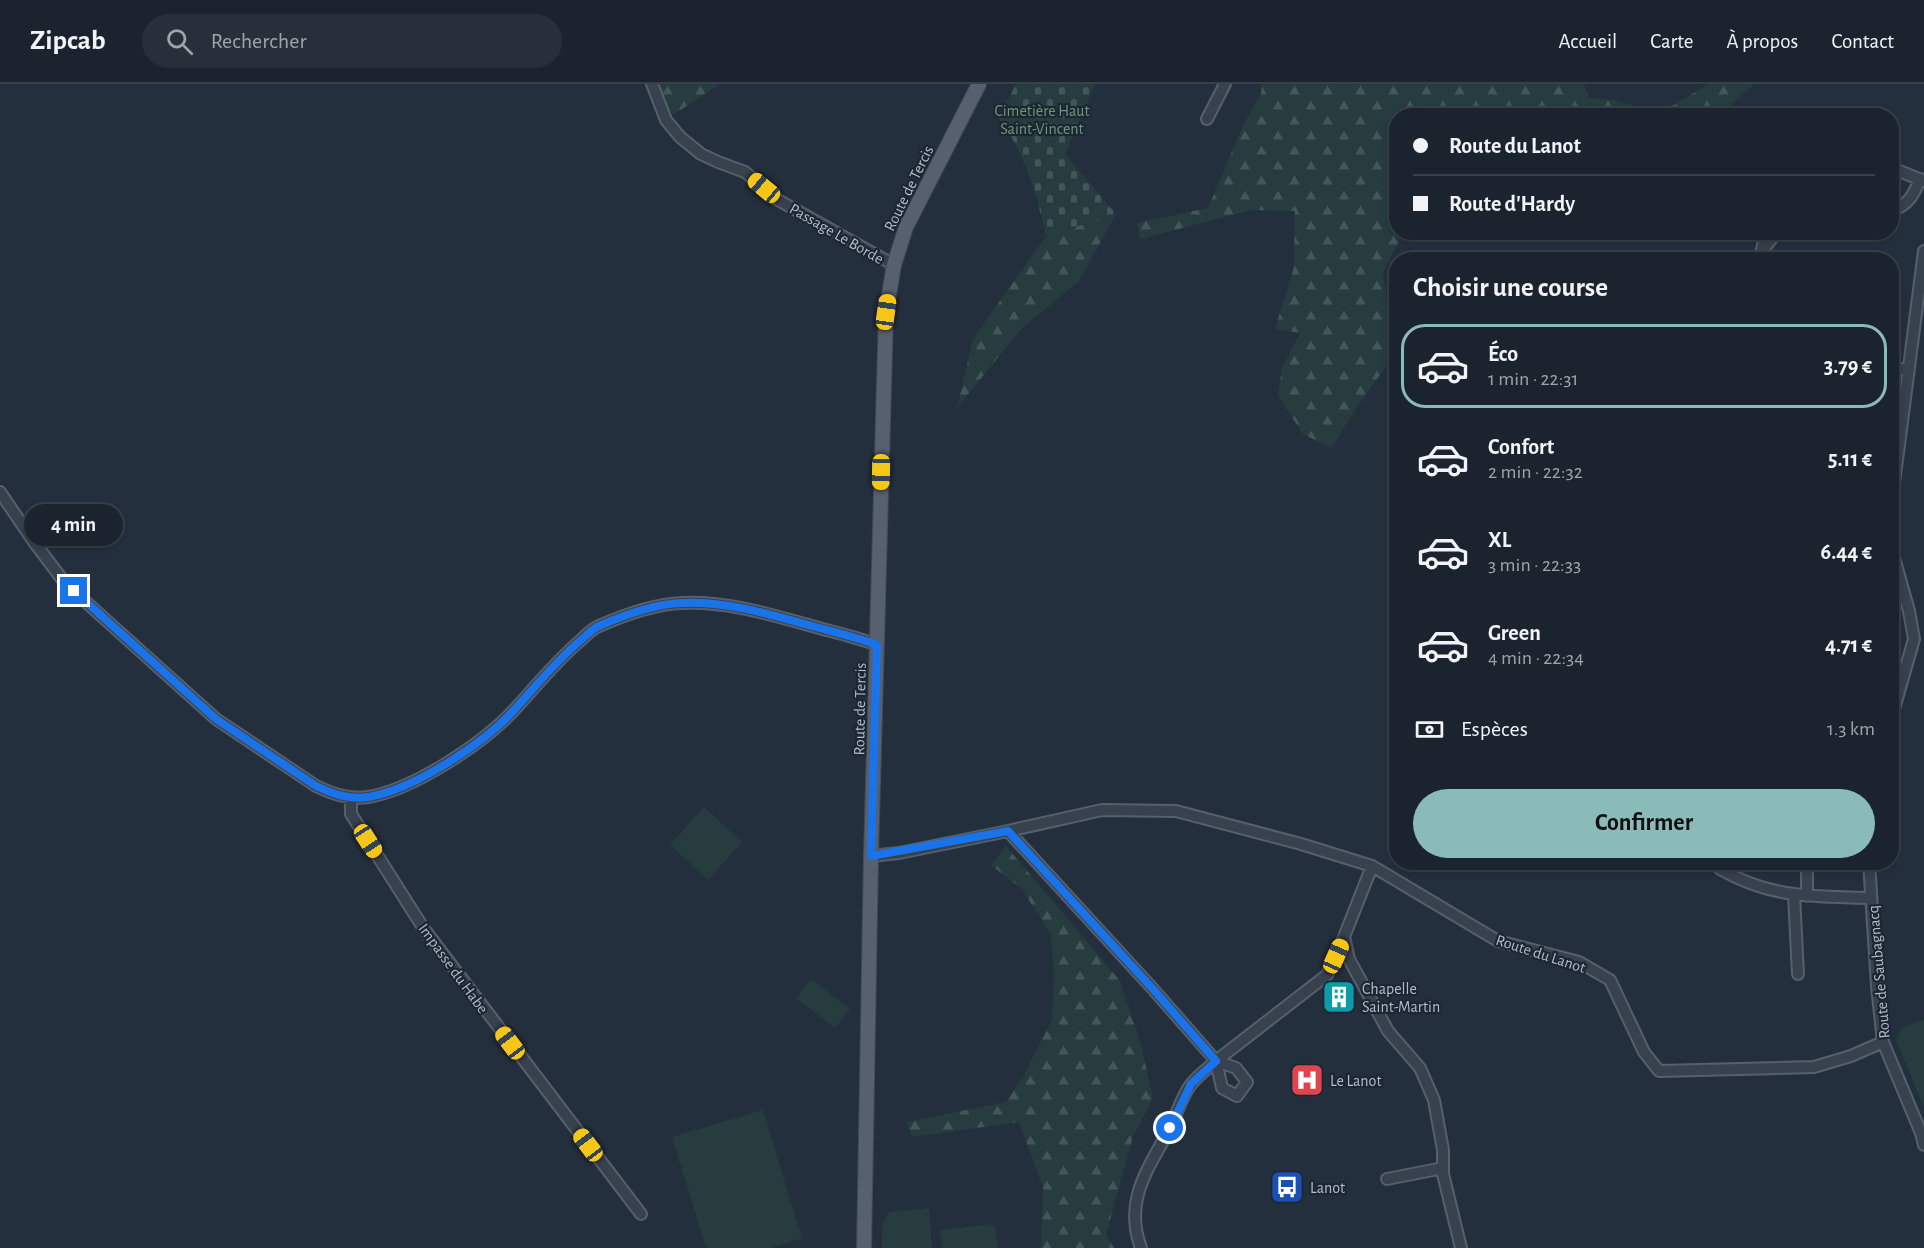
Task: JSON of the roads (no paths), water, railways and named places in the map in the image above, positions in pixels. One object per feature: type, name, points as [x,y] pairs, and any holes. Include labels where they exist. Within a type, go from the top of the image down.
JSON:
[{"type":"main road","name":"Route de Tercis","points":[[864,1248],[871,856],[885,336],[894,265],[910,218],[979,84]]},
{"type":"street","name":"Passage Le Borde","points":[[652,84],[666,120],[701,154],[745,172],[778,200],[894,265]]},
{"type":"street","points":[[1207,119],[1225,84]]},
{"type":"street","points":[[1899,171],[1922,180],[1908,201],[1899,207]]},
{"type":"street","points":[[1762,249],[1764,240]]},
{"type":"street","points":[[1760,252],[1772,240]]},
{"type":"street","points":[[1899,443],[1924,251]]},
{"type":"street","points":[[1899,369],[1908,370]]},
{"type":"street","points":[[0,492],[62,579],[216,719],[316,786],[333,794],[351,798],[369,797],[405,785],[438,769],[465,752],[513,711],[559,659],[595,627],[623,616],[680,603],[707,603],[771,615],[877,645]]},
{"type":"street","points":[[1899,575],[1914,639],[1899,692]]},
{"type":"street","name":"Impasse du Habe","points":[[351,798],[351,814],[424,929],[641,1214]]},
{"type":"street","name":"Route du Lanot","points":[[871,856],[1008,831],[1102,810],[1176,812],[1301,844],[1372,866],[1498,941],[1579,962],[1610,980],[1644,1052],[1659,1071],[1814,1067],[1851,1056],[1883,1042]]},
{"type":"street","points":[[1008,831],[1216,1061]]},
{"type":"street","points":[[1142,1248],[1138,1238],[1135,1205],[1146,1170],[1191,1084],[1216,1061],[1327,975],[1372,866]]},
{"type":"street","points":[[1722,870],[1757,887],[1794,895],[1871,897]]},
{"type":"street","points":[[1807,870],[1808,896]]},
{"type":"street","name":"Route de Saubagnacq","points":[[1869,870],[1883,1042],[1924,1146]]},
{"type":"street","points":[[1794,895],[1798,974]]},
{"type":"street","points":[[1344,937],[1349,959],[1388,1031],[1420,1068],[1434,1100],[1443,1150],[1443,1167],[1461,1248]]},
{"type":"street","points":[[1387,1179],[1443,1167]]},
{"type":"place","name":"Chapelle Saint-Martin","points":[[1339,997]]},
{"type":"place","name":"Le Lanot","points":[[1307,1080]]},
{"type":"place","name":"Lanot","points":[[1287,1187]]},
{"type":"park label","name":"Cimetière Haut Saint-Vincent","points":[[1042,119]]}]
